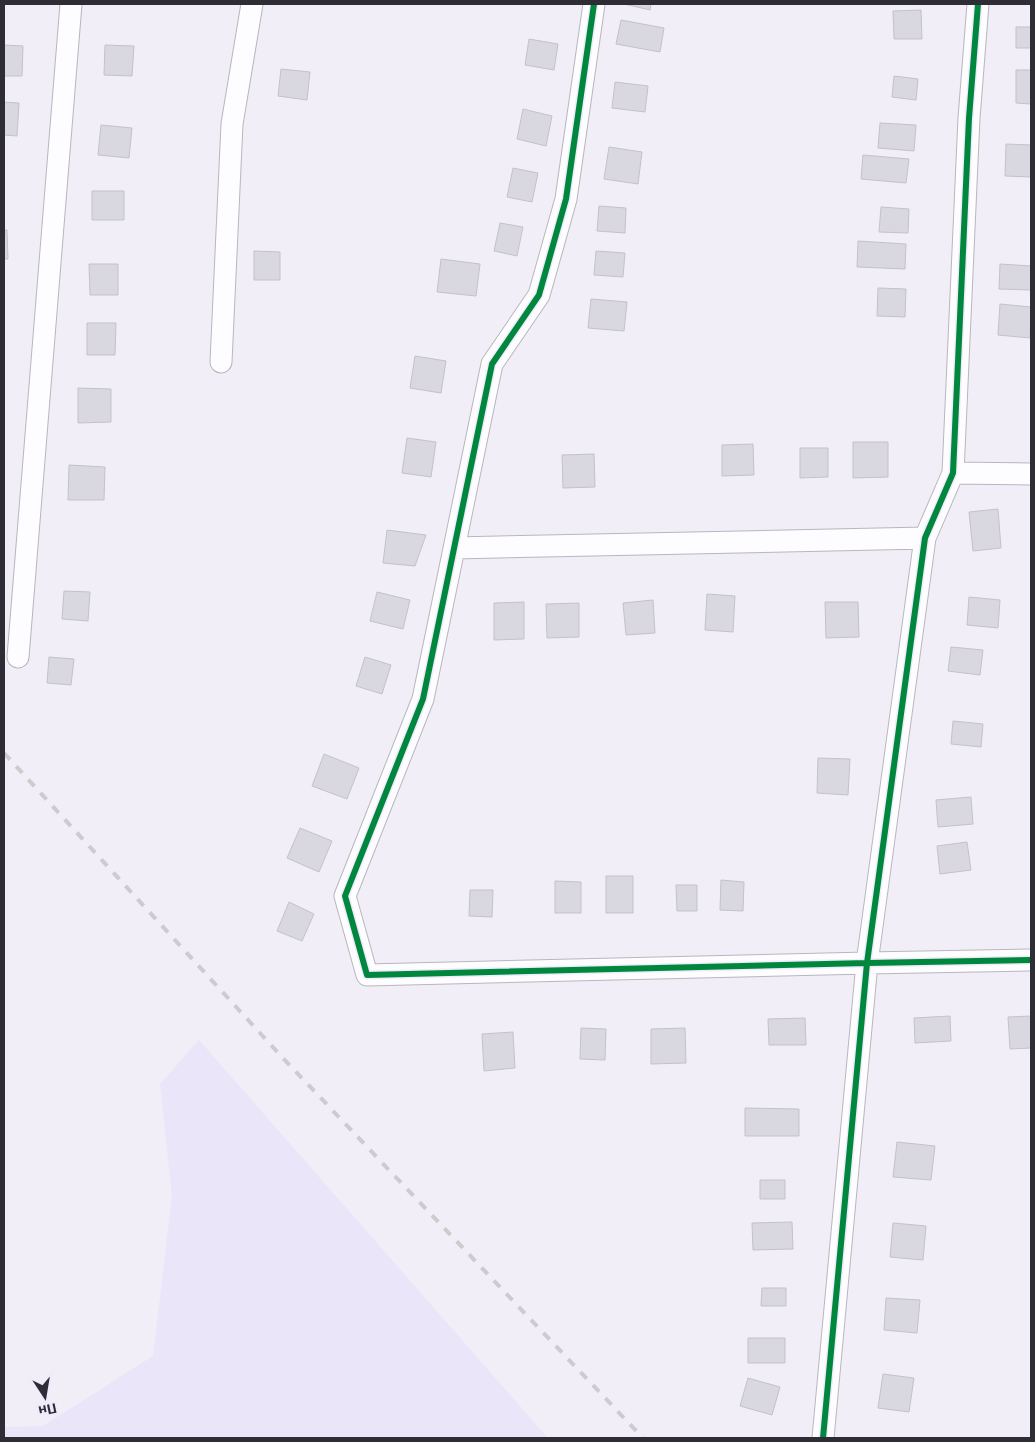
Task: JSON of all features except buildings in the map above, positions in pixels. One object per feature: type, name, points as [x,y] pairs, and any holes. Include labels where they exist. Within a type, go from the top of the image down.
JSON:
[{"type":"street","points":[[18,657],[71,4]]},
{"type":"street","points":[[221,362],[232,124],[252,4]]},
{"type":"street","points":[[594,4],[566,198],[539,295],[492,364],[423,699],[345,896],[367,975],[1031,960]]},
{"type":"street","points":[[823,1438],[867,963],[925,538],[953,473],[969,118],[978,4]]},
{"type":"street","points":[[953,473],[1031,474]]},
{"type":"street","points":[[454,548],[925,538]]},
{"type":"shaded area","points":[[199,1040],[548,1438],[4,1438],[4,1427],[43,1426],[153,1356],[172,1196],[160,1084]]},
{"type":"railway","points":[[4,753],[281,1056],[643,1438]]},
{"type":"cycle path","points":[[594,4],[566,199],[539,295],[492,364],[423,699],[345,896],[367,975],[1031,960]]},
{"type":"cycle path","points":[[823,1438],[867,963],[925,538],[953,473],[969,118],[978,4]]}]
